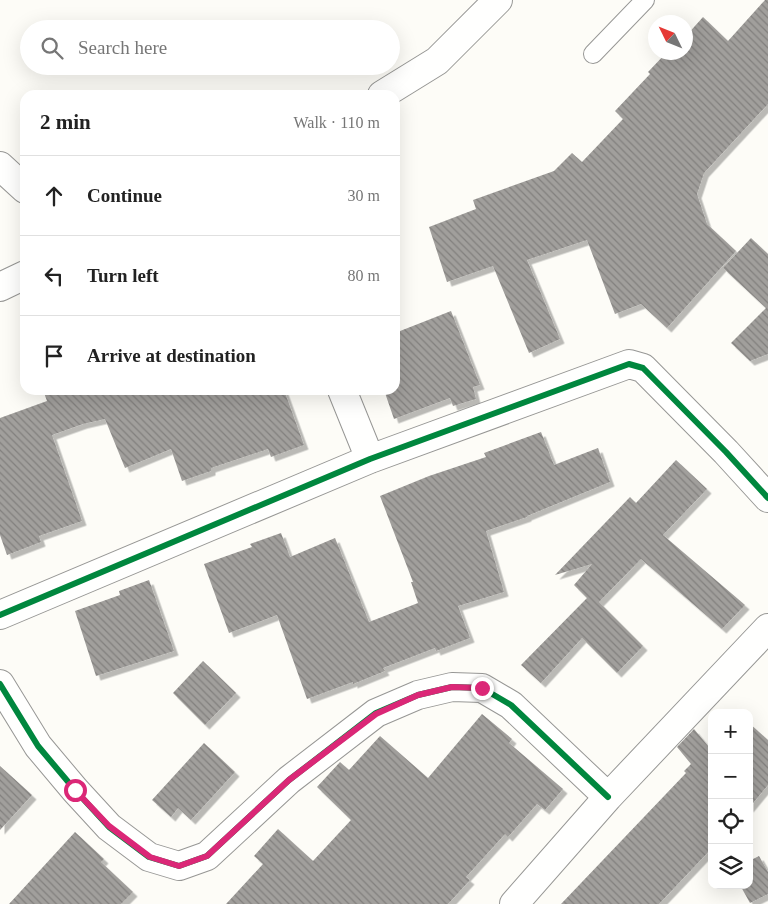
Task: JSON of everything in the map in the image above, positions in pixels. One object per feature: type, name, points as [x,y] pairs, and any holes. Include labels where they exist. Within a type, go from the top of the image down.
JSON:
[{"type":"street","points":[[390,90],[437,61],[498,0]]},
{"type":"street","points":[[0,166],[20,184]]},
{"type":"street","points":[[0,287],[20,277]]},
{"type":"street","points":[[0,615],[370,459],[630,364],[643,368],[726,452],[768,498]]},
{"type":"street","points":[[344,395],[370,459]]},
{"type":"street","points":[[514,904],[608,797],[768,628]]},
{"type":"street","points":[[0,684],[38,746],[75,790],[109,826],[150,857],[179,866],[207,856],[289,780],[376,714],[418,695],[452,687],[482,688],[511,706],[608,797]]},
{"type":"lane","points":[[593,54],[645,0]]},
{"type":"building","points":[[765,0],[768,0],[768,104],[704,173],[697,194],[707,224],[736,251],[667,328],[641,304],[615,314],[587,240],[527,260],[560,339],[529,353],[493,266],[447,282],[429,227],[476,209],[473,200],[554,171],[572,153],[582,162],[623,119],[615,111],[650,74],[648,72],[659,60],[693,60],[693,28],[703,17],[728,41]]},
{"type":"building","points":[[751,238],[768,254],[768,354],[750,361],[731,343],[766,308],[723,268]]},
{"type":"building","points":[[451,311],[480,385],[473,387],[476,399],[453,406],[450,398],[394,419],[386,395],[400,395],[400,331]]},
{"type":"building","points":[[45,395],[286,395],[304,445],[271,457],[268,449],[211,468],[211,471],[182,481],[171,449],[125,468],[105,419],[83,424],[52,435],[82,521],[39,536],[41,542],[7,555],[0,535],[0,418],[47,401]]},
{"type":"building","points":[[541,432],[554,465],[598,448],[610,482],[527,517],[486,531],[504,592],[458,606],[470,638],[436,651],[435,648],[383,668],[385,671],[353,684],[353,682],[307,699],[277,615],[229,633],[204,564],[252,547],[250,544],[281,533],[290,557],[335,538],[369,622],[418,603],[411,582],[413,582],[380,496],[429,476],[486,457],[484,453]]},
{"type":"building","points":[[676,460],[707,489],[663,535],[745,605],[722,629],[641,559],[599,602],[643,646],[617,673],[582,638],[541,683],[521,665],[587,598],[574,585],[592,564],[555,575],[630,497],[636,503]]},
{"type":"building","points":[[149,580],[174,651],[96,676],[75,611],[120,595],[119,591]]},
{"type":"building","points":[[203,661],[236,693],[205,725],[173,693]]},
{"type":"building","points":[[482,714],[512,739],[509,743],[563,789],[545,810],[537,804],[508,837],[505,834],[466,877],[470,880],[448,904],[226,904],[263,864],[254,856],[278,829],[313,861],[351,820],[317,787],[340,762],[349,770],[380,736],[428,778]]},
{"type":"building","points":[[753,727],[768,740],[768,785],[753,803]]},
{"type":"building","points":[[694,729],[708,746],[708,852],[659,904],[561,904],[686,773],[684,771],[691,764],[677,747]]},
{"type":"building","points":[[204,743],[235,772],[191,820],[178,808],[171,817],[152,800]]},
{"type":"building","points":[[0,766],[32,795],[0,830]]},
{"type":"building","points":[[75,832],[104,859],[101,862],[133,892],[121,904],[9,904]]},
{"type":"building","points":[[759,856],[768,872],[768,894],[750,903],[742,889],[753,889],[753,859]]},
{"type":"cycle path","points":[[0,615],[370,459],[629,364],[643,368],[726,452],[768,498]]},
{"type":"cycle path","points":[[0,684],[38,746],[109,827],[149,857],[179,866],[207,856],[289,780],[376,713],[418,695],[452,687],[482,688],[511,705],[608,797]]},
{"type":"route","points":[[75,790],[109,826],[150,857],[179,866],[207,856],[289,780],[376,714],[418,695],[452,687],[482,688]]}]
